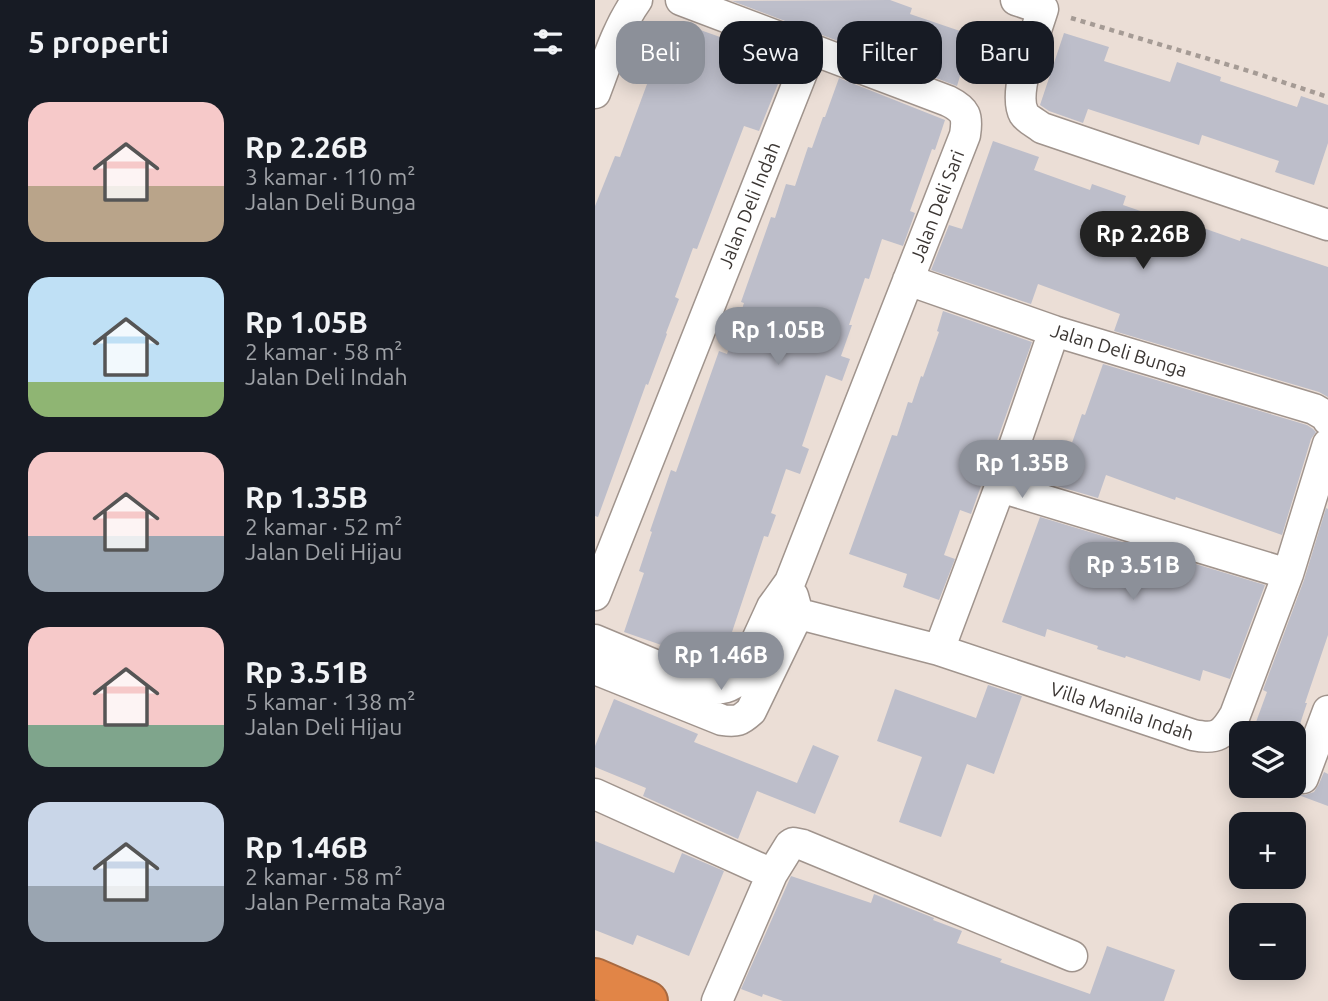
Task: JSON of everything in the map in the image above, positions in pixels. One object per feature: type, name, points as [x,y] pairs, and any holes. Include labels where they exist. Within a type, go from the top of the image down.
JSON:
[{"type":"highway","points":[[595,978],[648,1001]]},
{"type":"street","points":[[595,93],[620,29],[636,0]]},
{"type":"street","name":"Jalan Deli Sari","points":[[681,0],[736,21]]},
{"type":"street","points":[[1029,5],[1020,96],[1024,114],[1042,128],[1328,225]]},
{"type":"street","name":"Jalan Deli Sari","points":[[785,610],[790,582],[967,124],[961,108],[948,101],[823,54]]},
{"type":"street","name":"Jalan Deli Indah","points":[[595,595],[798,84]]},
{"type":"street","name":"Jalan Deli Bunga","points":[[908,280],[1054,331],[1314,409],[1328,420]]},
{"type":"street","points":[[939,650],[1054,331]]},
{"type":"street","points":[[1000,486],[1288,575],[1328,444]]},
{"type":"street","name":"Villa Manila Indah","points":[[785,610],[939,650],[1204,737],[1216,736],[1227,728],[1235,715],[1288,575]]},
{"type":"street","points":[[595,640],[710,688],[722,689],[733,685],[739,679],[785,610]]},
{"type":"street","points":[[595,669],[722,720],[741,720],[751,711],[785,610]]},
{"type":"street","points":[[1306,770],[1328,710]]},
{"type":"street","points":[[595,794],[772,874]]},
{"type":"street","points":[[717,1001],[772,874],[791,844],[796,843],[1072,956]]},
{"type":"path","points":[[1029,5],[1328,97]]},
{"type":"building","points":[[890,0],[912,8],[910,14],[931,21],[837,21],[837,41],[823,35],[823,21],[785,21],[732,1]]},
{"type":"building","points":[[942,25],[956,30],[957,86],[942,80]]},
{"type":"building","points":[[705,32],[719,37],[719,84],[778,84],[759,131],[744,126],[697,249],[693,248],[675,297],[679,299],[667,334],[598,517],[595,516],[595,206],[615,156],[620,157],[647,84],[705,84]]},
{"type":"building","points":[[1064,33],[1109,47],[1104,61],[1170,82],[1177,62],[1221,77],[1220,81],[1297,107],[1301,96],[1328,105],[1328,143],[1314,185],[1275,172],[1279,161],[1202,135],[1199,145],[1088,109],[1083,123],[1049,111],[1040,105],[1047,84],[1054,84],[1054,63]]},
{"type":"building","points":[[837,84],[854,84],[945,120],[910,211],[915,213],[903,246],[882,239],[869,279],[865,278],[841,356],[850,359],[842,381],[826,375],[802,446],[809,449],[800,474],[786,469],[771,513],[776,515],[768,537],[764,536],[728,644],[724,643],[714,671],[669,652],[670,648],[624,632],[644,573],[639,571],[652,532],[650,531],[671,470],[676,472],[719,351],[727,354],[744,303],[741,302],[771,217],[775,218],[786,184],[795,186],[808,147],[812,148]]},
{"type":"building","points":[[993,141],[1039,157],[1034,170],[1090,190],[1092,184],[1126,196],[1123,205],[1167,220],[1169,214],[1240,241],[1241,238],[1328,267],[1328,397],[1319,392],[1114,331],[1120,314],[1038,284],[1031,304],[931,270],[949,225],[962,229]]},
{"type":"building","points":[[943,311],[1032,342],[971,514],[960,510],[944,555],[955,559],[939,600],[903,587],[907,574],[849,554],[892,435],[897,436],[908,402],[912,403],[921,376],[923,377],[939,332],[937,331]]},
{"type":"building","points":[[1103,364],[1313,429],[1316,432],[1311,439],[1282,535],[1106,475],[1098,498],[1057,486]]},
{"type":"building","points":[[1326,508],[1328,635],[1307,703],[1301,721],[1256,721],[1267,692],[1263,690],[1304,580]]},
{"type":"building","points":[[1040,517],[1265,585],[1230,679],[1203,670],[1200,681],[1097,649],[1098,646],[1047,629],[1045,637],[1002,622]]},
{"type":"building","points":[[988,685],[1022,696],[994,774],[967,764],[941,837],[899,822],[922,757],[877,741],[895,689],[976,718]]},
{"type":"building","points":[[614,699],[698,734],[694,742],[797,783],[813,745],[839,756],[815,814],[757,791],[738,839],[643,796],[646,788],[595,767],[595,746]]},
{"type":"building","points":[[1324,772],[1328,774],[1328,806],[1306,798],[1306,795],[1314,792]]},
{"type":"building","points":[[595,841],[674,873],[682,853],[724,871],[689,956],[637,935],[633,945],[595,930]]},
{"type":"building","points":[[791,876],[871,903],[874,894],[962,931],[957,943],[1002,959],[1000,962],[1090,994],[1107,946],[1175,970],[1164,1001],[783,1001],[763,994],[762,997],[741,989]]}]
